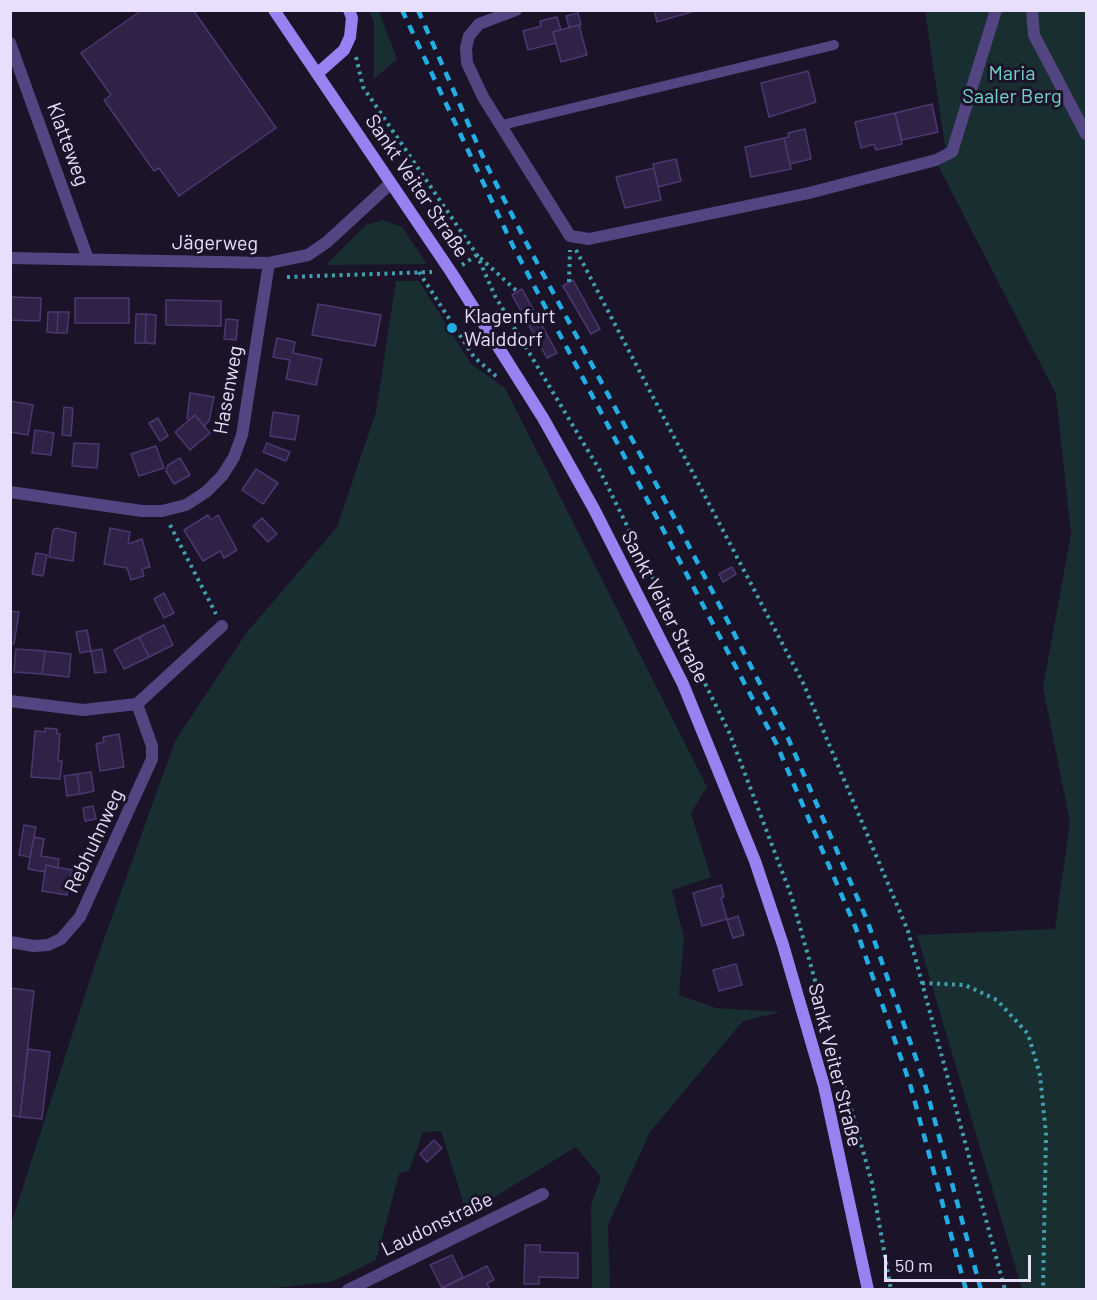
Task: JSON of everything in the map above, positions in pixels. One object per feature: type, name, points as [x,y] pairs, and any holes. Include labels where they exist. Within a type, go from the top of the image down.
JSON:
[{"type":"main road","name":"Sankt Veiter Straße","points":[[274,10],[451,272],[543,418],[594,508],[683,684],[725,784],[780,935],[824,1086],[868,1290]]},
{"type":"main road","points":[[318,73],[344,50],[350,37],[352,18],[349,10]]},
{"type":"street","points":[[516,10],[479,24],[469,36],[466,48],[467,63],[502,126],[570,236],[589,239],[809,193],[952,152],[996,10]]},
{"type":"street","points":[[1032,10],[1034,35],[1086,134]]},
{"type":"street","name":"Klatteweg","points":[[10,43],[88,259]]},
{"type":"street","name":"Jägerweg","points":[[10,258],[269,263],[308,255],[327,242],[391,183]]},
{"type":"street","name":"Hasenweg","points":[[10,492],[116,509],[162,511],[186,505],[206,492],[222,476],[234,457],[242,435],[269,263]]},
{"type":"street","points":[[10,701],[83,710],[137,704],[222,626]]},
{"type":"street","name":"Rebhuhnweg","points":[[10,942],[34,946],[48,945],[61,939],[80,917],[152,759],[152,746],[137,704]]},
{"type":"street","name":"Laudonstraße","points":[[348,1290],[543,1194]]},
{"type":"lane","points":[[502,126],[834,45]]},
{"type":"path","points":[[569,282],[570,236]]},
{"type":"path","points":[[570,236],[582,267],[804,685],[908,931],[1005,1290]]},
{"type":"path","points":[[267,277],[451,272],[477,255],[519,293]]},
{"type":"path","points":[[419,272],[474,357],[500,379]]},
{"type":"path","points":[[162,511],[222,626]]},
{"type":"path","points":[[922,983],[965,985],[997,1000],[1028,1034],[1041,1075],[1046,1134],[1043,1290]]},
{"type":"green space","points":[[369,11],[379,11],[397,59],[374,79],[374,22]]},
{"type":"green space","name":"Maria Saaler Berg","points":[[925,11],[1086,11],[1086,1289],[1022,1289],[917,935],[1055,929],[1070,822],[1043,687],[1071,534],[1056,394],[939,167],[945,146]]},
{"type":"green space","points":[[383,220],[402,227],[427,264],[326,265],[366,225]]},
{"type":"green space","points":[[396,281],[419,281],[471,364],[505,388],[707,787],[691,813],[711,877],[672,890],[684,938],[679,995],[716,1008],[781,1012],[743,1021],[650,1132],[608,1225],[610,1289],[592,1289],[591,1206],[601,1177],[576,1147],[467,1214],[441,1131],[423,1132],[409,1171],[399,1174],[376,1260],[331,1282],[254,1290],[11,1289],[11,1224],[94,967],[175,741],[247,632],[337,527],[376,412]]},
{"type":"building","points":[[142,10],[193,10],[276,128],[179,196],[159,168],[154,171],[104,100],[111,95],[81,53]]},
{"type":"building","points":[[654,10],[690,10],[691,12],[657,22]]},
{"type":"building","points":[[578,13],[581,25],[569,27],[566,16]]},
{"type":"building","points":[[557,17],[561,30],[553,32],[556,43],[528,50],[523,31],[541,26],[540,21]]},
{"type":"building","points":[[579,25],[587,55],[561,62],[553,32]]},
{"type":"building","points":[[808,71],[816,102],[769,117],[761,83]]},
{"type":"building","points":[[932,104],[938,132],[902,140],[895,113]]},
{"type":"building","points":[[895,113],[902,144],[876,150],[874,144],[861,148],[855,122]]},
{"type":"building","points":[[805,129],[811,159],[790,164],[784,138],[789,137],[788,133]]},
{"type":"building","points":[[784,138],[791,169],[751,177],[745,147]]},
{"type":"building","points":[[676,159],[681,181],[658,187],[653,164]]},
{"type":"building","points":[[654,168],[661,200],[625,208],[616,177]]},
{"type":"building","points":[[573,280],[600,329],[591,334],[563,286]]},
{"type":"building","points":[[522,289],[557,353],[547,358],[512,295]]},
{"type":"building","points":[[10,297],[41,298],[40,321],[10,320]]},
{"type":"building","points":[[75,298],[129,298],[129,323],[75,323]]},
{"type":"building","points":[[166,300],[221,301],[221,326],[166,325]]},
{"type":"building","points":[[318,304],[381,315],[375,346],[312,335]]},
{"type":"building","points":[[48,312],[58,312],[57,333],[47,332]]},
{"type":"building","points":[[58,312],[69,312],[67,333],[57,333]]},
{"type":"building","points":[[136,314],[146,314],[145,343],[135,343]]},
{"type":"building","points":[[146,314],[156,315],[155,344],[145,343]]},
{"type":"building","points":[[226,319],[238,320],[236,340],[224,339]]},
{"type":"building","points":[[277,338],[295,342],[293,353],[322,359],[316,385],[286,379],[290,360],[273,357]]},
{"type":"building","points":[[190,393],[214,397],[209,421],[204,426],[195,415],[189,420],[187,418]]},
{"type":"building","points":[[10,401],[33,405],[28,435],[10,432]]},
{"type":"building","points":[[64,407],[73,408],[71,436],[62,435]]},
{"type":"building","points":[[273,412],[299,416],[295,440],[270,436]]},
{"type":"building","points":[[195,415],[210,433],[190,450],[175,432]]},
{"type":"building","points":[[158,418],[168,436],[160,441],[149,423]]},
{"type":"building","points":[[35,430],[54,433],[51,455],[32,453]]},
{"type":"building","points":[[74,443],[99,444],[97,468],[72,466]]},
{"type":"building","points":[[267,443],[290,452],[286,461],[263,452]]},
{"type":"building","points":[[156,446],[164,468],[139,476],[131,454]]},
{"type":"building","points":[[180,458],[190,475],[174,484],[166,471],[168,465]]},
{"type":"building","points":[[256,469],[278,483],[263,504],[242,490]]},
{"type":"building","points":[[208,515],[211,520],[218,515],[237,550],[224,558],[220,551],[203,561],[184,530]]},
{"type":"building","points":[[262,518],[277,534],[268,542],[253,526]]},
{"type":"building","points":[[56,528],[76,533],[73,561],[49,557],[53,530]]},
{"type":"building","points":[[110,528],[130,532],[128,544],[142,539],[150,567],[142,569],[144,576],[131,580],[127,568],[104,564]]},
{"type":"building","points":[[36,553],[47,555],[43,576],[32,574]]},
{"type":"building","points":[[732,567],[736,574],[723,582],[719,574]]},
{"type":"building","points":[[164,593],[174,613],[164,618],[154,599]]},
{"type":"building","points":[[10,611],[19,612],[14,644],[10,643]]},
{"type":"building","points":[[164,625],[173,645],[149,657],[139,637]]},
{"type":"building","points":[[87,630],[91,651],[80,653],[76,632]]},
{"type":"building","points":[[139,637],[149,657],[124,669],[114,650]]},
{"type":"building","points":[[16,649],[45,651],[42,674],[14,672]]},
{"type":"building","points":[[102,649],[106,672],[95,673],[91,651]]},
{"type":"building","points":[[45,651],[71,654],[69,677],[42,674]]},
{"type":"building","points":[[45,728],[57,729],[57,734],[60,734],[58,761],[62,761],[60,779],[31,777],[35,731],[45,732]]},
{"type":"building","points":[[119,734],[124,767],[100,771],[96,744],[104,742],[103,737]]},
{"type":"building","points":[[91,772],[94,791],[80,794],[77,774]]},
{"type":"building","points":[[77,774],[80,794],[67,796],[64,776]]},
{"type":"building","points":[[93,806],[96,819],[85,821],[83,808]]},
{"type":"building","points":[[24,825],[36,827],[30,857],[19,855]]},
{"type":"building","points":[[34,837],[44,839],[41,856],[59,859],[58,868],[46,865],[45,872],[28,869]]},
{"type":"building","points":[[46,865],[72,870],[67,895],[42,891]]},
{"type":"building","points":[[721,885],[724,897],[721,898],[727,919],[702,926],[693,893]]},
{"type":"building","points":[[738,916],[744,935],[733,938],[727,920]]},
{"type":"building","points":[[736,964],[742,985],[719,991],[713,970]]},
{"type":"building","points":[[10,988],[34,991],[20,1117],[10,1115]]},
{"type":"building","points":[[28,1049],[50,1052],[42,1119],[20,1117]]},
{"type":"building","points":[[434,1140],[442,1148],[427,1162],[420,1154]]},
{"type":"building","points":[[525,1245],[540,1245],[540,1252],[578,1253],[578,1278],[539,1277],[539,1284],[524,1284]]},
{"type":"building","points":[[452,1255],[463,1277],[442,1288],[430,1265]]},
{"type":"building","points":[[487,1266],[494,1280],[487,1283],[490,1290],[439,1290]]},
{"type":"railway","points":[[402,10],[513,246],[776,743],[855,926],[910,1084],[966,1290]]},
{"type":"railway","points":[[418,10],[487,166],[676,521],[788,738],[867,920],[924,1081],[981,1290]]},
{"type":"place","name":"Klagenfurt Walddorf","points":[[452,328]]}]
